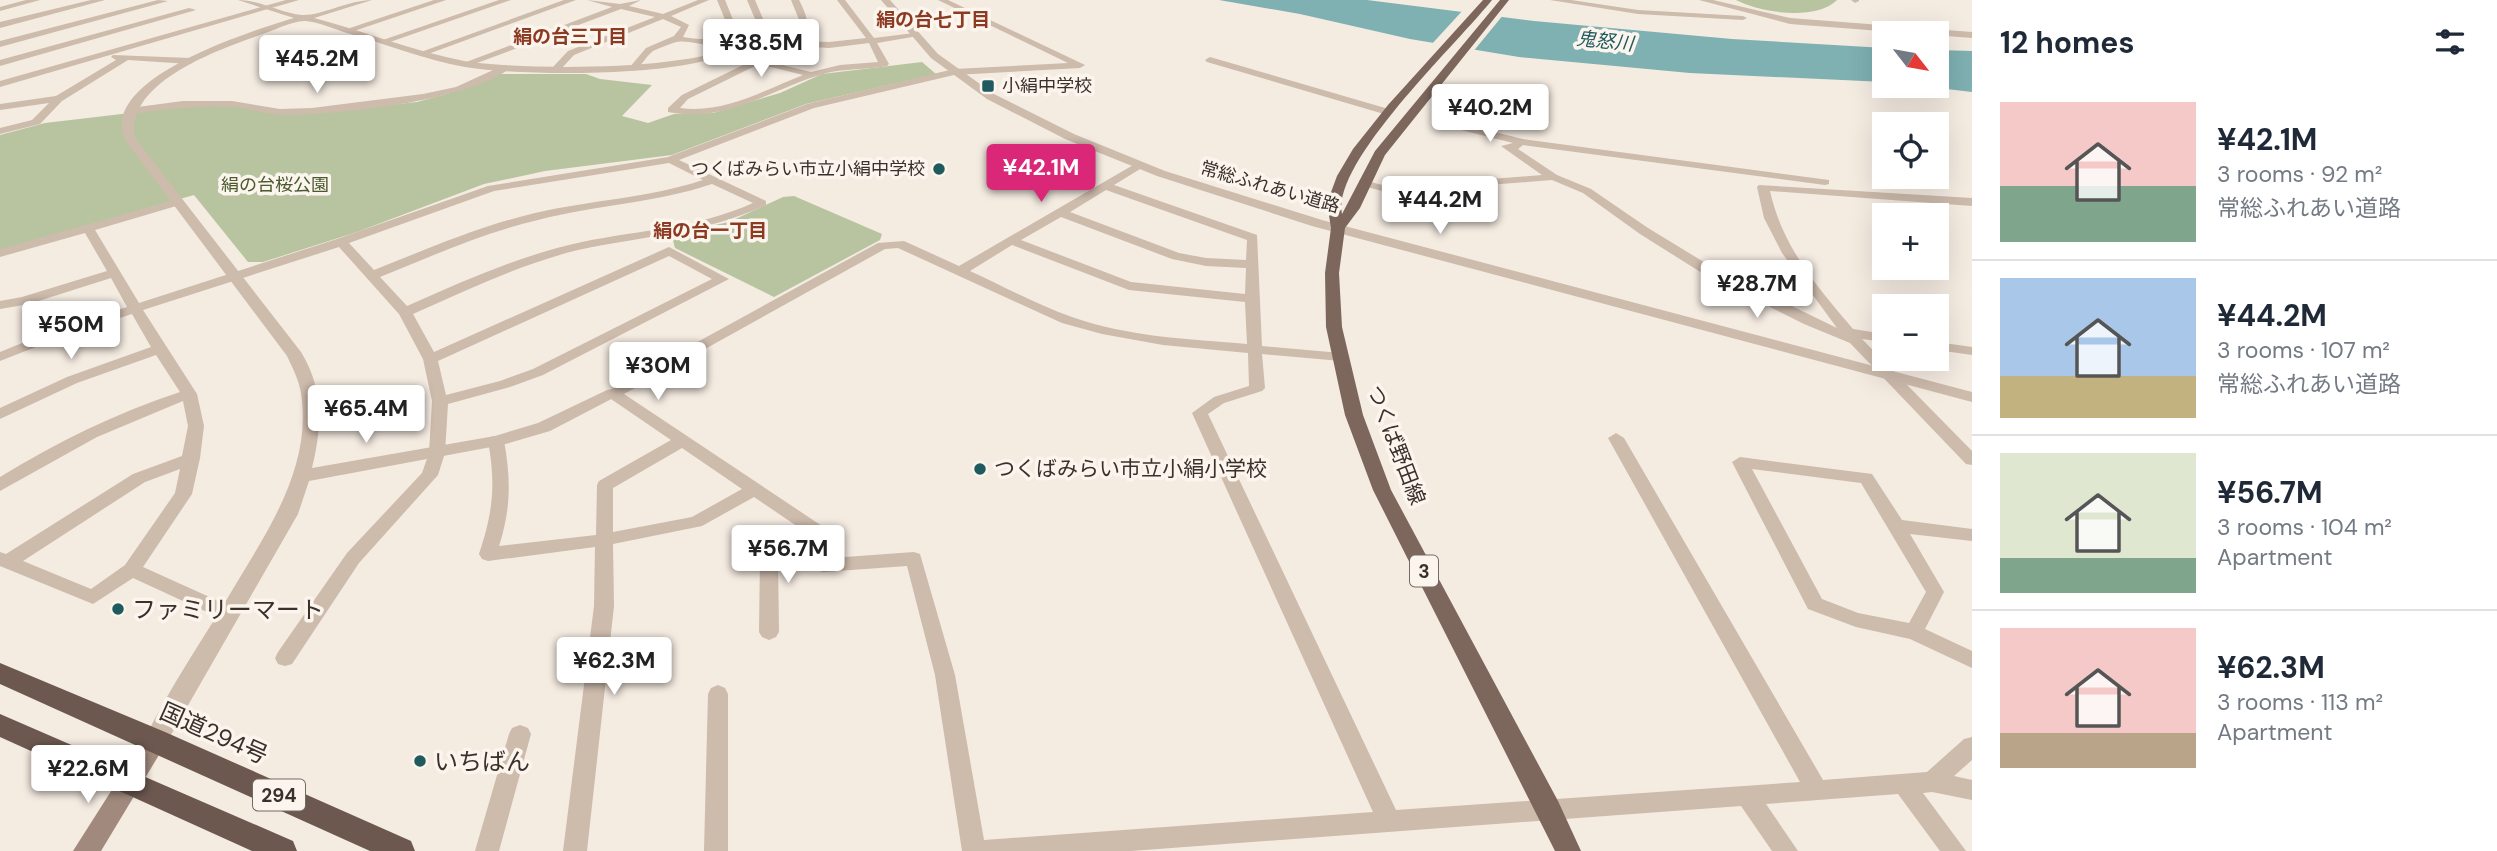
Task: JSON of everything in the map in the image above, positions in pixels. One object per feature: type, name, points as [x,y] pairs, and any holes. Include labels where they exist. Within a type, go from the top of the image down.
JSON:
[{"type":"highway","name":"国道294号","points":[[0,673],[401,851]]},
{"type":"highway","name":"294","points":[[0,725],[283,851]]},
{"type":"main road","name":"つくば野田線","points":[[1488,0],[1390,110],[1357,152],[1343,176],[1333,203],[1338,228],[1332,294],[1334,327],[1354,415],[1382,490],[1568,851]]},
{"type":"main road","name":"つくば野田線","points":[[1338,228],[1353,208],[1379,154],[1505,0]]},
{"type":"main road","points":[[86,851],[156,740]]},
{"type":"street","points":[[0,9],[36,0]]},
{"type":"street","points":[[0,26],[101,0]]},
{"type":"street","points":[[242,0],[466,64],[556,69],[634,68],[703,59],[740,46],[760,30],[761,22],[751,0]]},
{"type":"street","points":[[0,85],[295,0]]},
{"type":"street","points":[[156,740],[288,514],[302,476],[310,426],[308,387],[295,355],[129,138],[127,124],[130,111],[144,93],[190,61],[222,46],[368,0]]},
{"type":"street","points":[[348,30],[442,0]]},
{"type":"street","points":[[384,41],[507,0]]},
{"type":"street","points":[[425,52],[572,0]]},
{"type":"street","points":[[591,0],[662,16],[683,23],[686,27],[677,38],[649,50],[634,68]]},
{"type":"street","points":[[466,64],[637,0]]},
{"type":"street","points":[[556,69],[570,53],[705,0]]},
{"type":"street","points":[[677,38],[704,43],[721,36],[730,22],[721,0]]},
{"type":"street","points":[[794,0],[805,22],[805,28],[795,43],[685,97],[672,110],[709,110],[731,106],[834,69],[884,64],[872,41],[841,0]]},
{"type":"street","name":"常総ふれあい道路","points":[[886,0],[914,36],[954,72],[1022,114],[1139,166],[1202,188],[1338,228],[1972,397]]},
{"type":"street","points":[[0,357],[59,333],[341,242],[492,188],[670,160],[811,106],[954,72],[1080,65],[942,0]]},
{"type":"street","points":[[1554,0],[1652,13],[1774,18],[1972,35]]},
{"type":"street","points":[[1703,0],[1774,18]]},
{"type":"street","points":[[0,44],[161,1],[225,20]]},
{"type":"street","points":[[0,63],[192,10]]},
{"type":"street","points":[[795,43],[829,45],[914,36]]},
{"type":"street","points":[[107,54],[125,58],[190,61]]},
{"type":"street","points":[[0,131],[36,122],[58,99],[125,58]]},
{"type":"street","points":[[1210,60],[1390,110]]},
{"type":"street","points":[[761,62],[813,75]]},
{"type":"street","points":[[130,111],[183,104],[232,104],[280,112],[312,111],[423,97],[459,89],[507,67]]},
{"type":"street","points":[[0,107],[58,99]]},
{"type":"street","points":[[1437,121],[1487,135],[1559,147],[1972,202]]},
{"type":"street","points":[[1559,147],[1506,146],[1553,177],[1587,191],[1707,270],[1809,321],[1852,337],[1872,338]]},
{"type":"street","points":[[405,312],[544,255],[723,221],[762,203],[670,160]]},
{"type":"street","points":[[960,271],[1139,166]]},
{"type":"street","points":[[1363,183],[1390,190],[1553,177]]},
{"type":"street","points":[[371,276],[476,234],[519,220],[686,191],[713,180]]},
{"type":"street","points":[[1105,186],[1252,238],[1257,388],[1219,400],[1200,413],[1390,821]]},
{"type":"street","points":[[1948,199],[1942,201],[1763,187],[1766,213],[1796,267],[1852,337],[1972,460]]},
{"type":"street","points":[[0,253],[179,202]]},
{"type":"street","points":[[1060,212],[1176,256],[1206,262],[1254,264]]},
{"type":"street","points":[[4,561],[93,597],[132,570],[183,494],[196,426],[189,394],[159,349],[89,228]]},
{"type":"street","points":[[665,231],[668,251]]},
{"type":"street","points":[[1012,241],[1129,286],[1252,299]]},
{"type":"street","points":[[285,658],[353,558],[430,475],[437,453],[440,401],[430,359],[405,312],[341,242]]},
{"type":"street","points":[[302,476],[437,453],[496,441],[544,427],[579,413],[882,246],[900,244],[1067,320],[1102,330],[1163,341],[1341,357]]},
{"type":"street","points":[[430,359],[668,251]]},
{"type":"street","points":[[440,401],[505,384],[538,372],[722,279],[668,251]]},
{"type":"street","points":[[0,305],[115,273]]},
{"type":"street","points":[[1949,348],[1972,351]]},
{"type":"street","points":[[0,414],[72,380],[159,349]]},
{"type":"street","points":[[0,485],[51,453],[136,411],[189,394]]},
{"type":"street","points":[[613,394],[819,532],[823,565],[914,559],[945,675],[974,851]]},
{"type":"street","points":[[1616,438],[1817,791]]},
{"type":"street","points":[[496,441],[504,479],[503,502],[488,554],[603,540],[696,522],[755,489]]},
{"type":"street","points":[[575,851],[604,606],[605,485],[682,441]]},
{"type":"street","points":[[4,561],[139,478],[192,458]]},
{"type":"street","points":[[1914,632],[1935,592],[1866,478],[1740,461],[1815,604],[1856,620],[1914,632],[1972,660]]},
{"type":"street","points":[[1897,526],[1972,534]]},
{"type":"street","points":[[769,632],[768,556],[820,548]]},
{"type":"street","points":[[132,570],[229,614]]},
{"type":"street","points":[[716,851],[718,694]]},
{"type":"street","points":[[487,851],[520,734]]},
{"type":"street","points":[[1932,782],[1972,746]]},
{"type":"street","points":[[981,851],[1932,782],[1972,790]]},
{"type":"street","points":[[1904,785],[1954,851]]},
{"type":"street","points":[[1746,796],[1786,851]]},
{"type":"green space","points":[[1736,0],[1837,0],[1816,11],[1788,13],[1747,5]]},
{"type":"green space","name":"絹の台桜公園","points":[[922,62],[936,74],[806,104],[672,155],[545,171],[484,184],[357,232],[263,262],[248,262],[194,195],[0,250],[0,135],[45,123],[190,106],[228,106],[311,113],[417,102],[464,89],[500,74],[586,74],[600,79],[652,85],[622,116],[648,123],[674,114],[713,113],[780,93],[822,74]]},
{"type":"green space","points":[[794,196],[882,234],[880,240],[774,297],[675,248],[672,236],[678,233],[729,222],[783,197]]},
{"type":"water","name":"鬼怒川","points":[[1219,0],[1367,0],[1534,21],[1732,39],[1872,47],[1872,81],[1690,73],[1519,57],[1410,39],[1300,14]]},
{"type":"water","points":[[1950,50],[1972,51],[1972,92],[1950,89]]},
{"type":"pier","points":[[1464,9],[1504,14],[1472,53],[1430,46]]},
{"type":"place","name":"小絹中学校","points":[[988,86]]},
{"type":"place","name":"つくばみらい市立小絹中学校","points":[[939,169]]},
{"type":"place","name":"つくばみらい市立小絹小学校","points":[[980,469]]},
{"type":"place","name":"ファミリーマート","points":[[118,609]]},
{"type":"place","name":"いちばん","points":[[420,761]]},
{"type":"district","name":"絹の台七丁目","points":[[933,19]]},
{"type":"district","name":"絹の台三丁目","points":[[570,36]]},
{"type":"district","name":"絹の台一丁目","points":[[710,230]]}]
